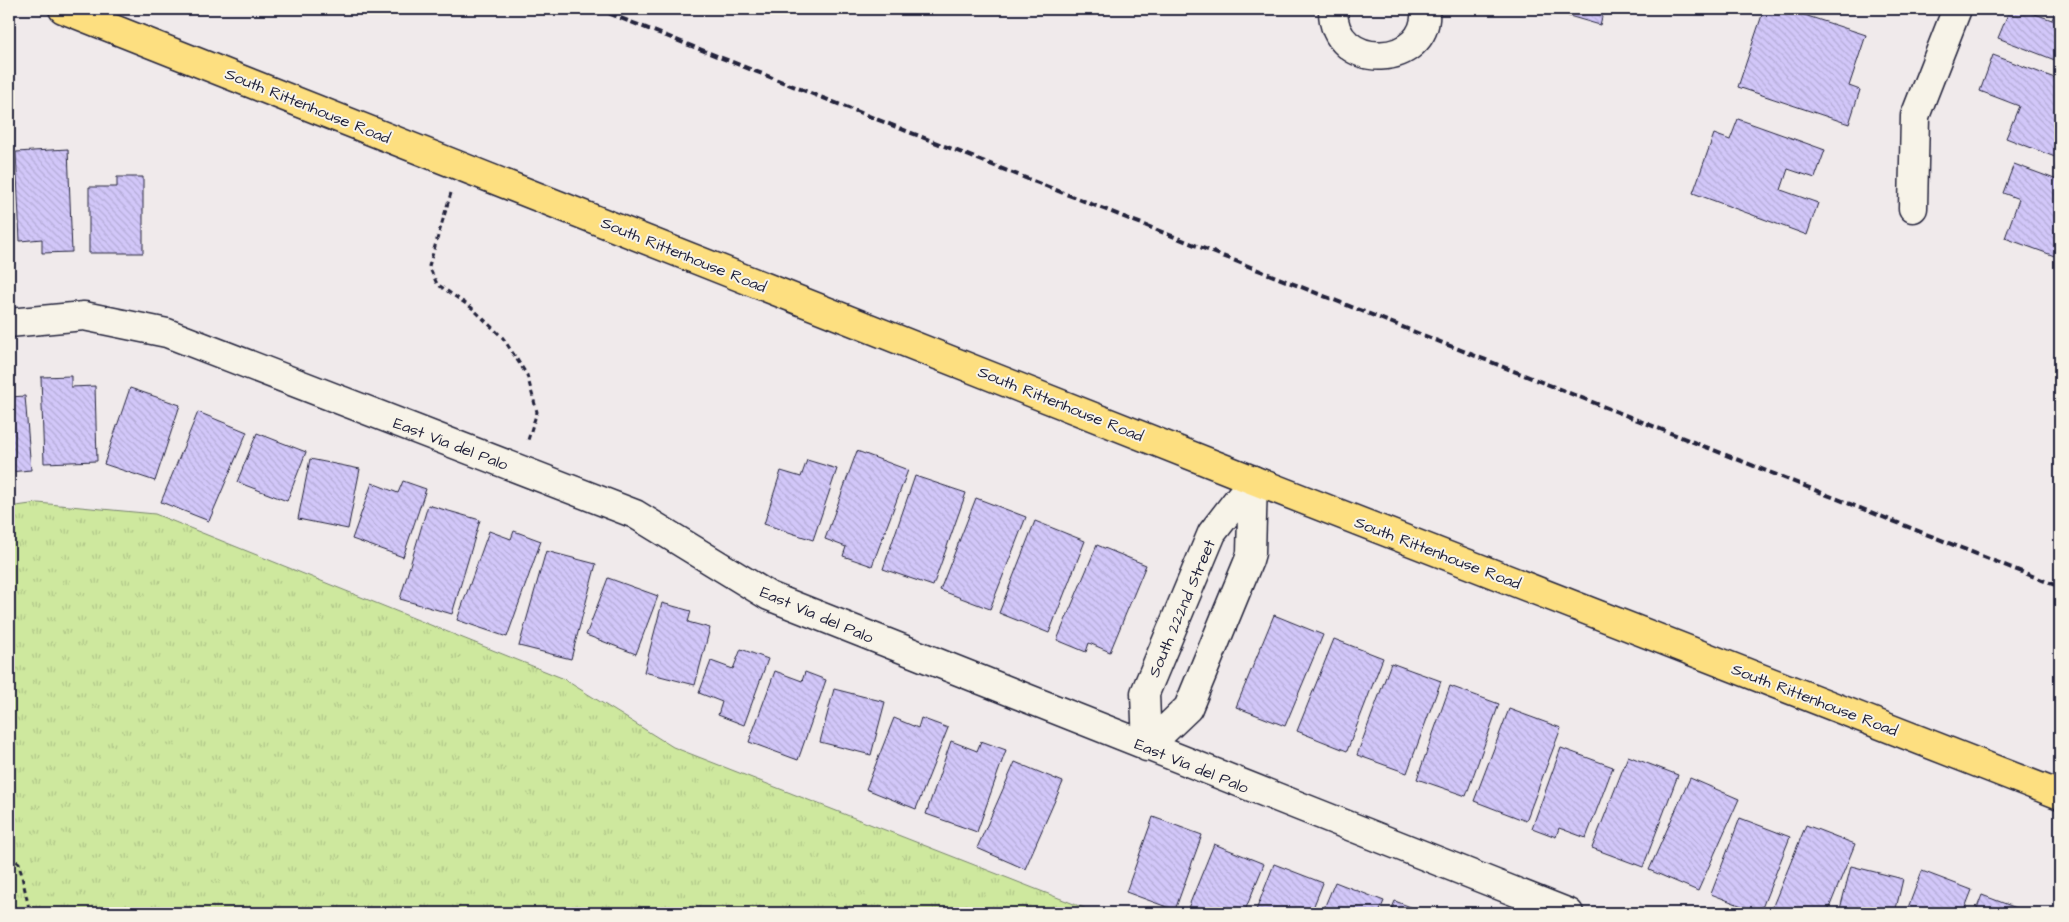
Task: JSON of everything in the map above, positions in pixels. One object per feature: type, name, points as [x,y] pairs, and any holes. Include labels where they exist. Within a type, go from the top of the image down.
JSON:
[{"type":"main road","name":"South Rittenhouse Road","points":[[63,9],[1253,480],[2060,795]]},
{"type":"street","points":[[1333,9],[1333,18],[1338,32],[1347,44],[1359,52],[1374,56],[1389,56],[1403,50],[1415,41],[1422,28],[1425,9]]},
{"type":"street","points":[[1913,208],[1915,116],[1957,9]]},
{"type":"street","name":"East Via del Palo","points":[[9,323],[84,316],[167,333],[635,514],[769,596],[1569,913]]},
{"type":"street","points":[[1147,747],[1188,708],[1249,560],[1251,553],[1253,480]]},
{"type":"street","name":"South 222nd Street","points":[[1147,747],[1145,693],[1212,533],[1253,480]]},
{"type":"path","points":[[460,166],[429,266],[436,284],[472,308],[503,338],[527,375],[537,412],[518,469]]},
{"type":"path","points":[[9,856],[19,863],[30,913]]},
{"type":"green space","points":[[38,503],[155,514],[562,678],[673,747],[1097,913],[9,913],[9,507]]},
{"type":"building","points":[[1545,9],[1604,9],[1600,25]]},
{"type":"building","points":[[1764,9],[1786,9],[1866,35],[1849,86],[1860,90],[1849,124],[1738,87]]},
{"type":"building","points":[[2010,9],[2021,9],[2052,20],[2056,9],[2060,9],[2060,62],[1998,38]]},
{"type":"building","points":[[1993,55],[2060,80],[2060,159],[2006,138],[2019,106],[1980,91]]},
{"type":"building","points":[[1738,119],[1825,150],[1815,178],[1788,169],[1781,190],[1818,203],[1807,235],[1693,193],[1714,134],[1730,140]]},
{"type":"building","points":[[68,149],[72,252],[42,253],[42,239],[20,241],[16,152]]},
{"type":"building","points":[[2014,164],[2060,181],[2060,258],[2005,238],[2019,199],[2003,193]]},
{"type":"building","points":[[117,177],[143,177],[143,253],[89,253],[89,187],[117,187]]},
{"type":"building","points":[[71,376],[71,387],[95,386],[97,461],[44,463],[41,377]]},
{"type":"building","points":[[130,388],[180,405],[155,481],[104,464]]},
{"type":"building","points":[[25,396],[31,470],[9,472],[9,397]]},
{"type":"building","points":[[198,412],[247,432],[209,521],[161,502]]},
{"type":"building","points":[[257,433],[306,452],[287,501],[237,482]]},
{"type":"building","points":[[857,451],[908,470],[872,566],[843,556],[846,547],[825,539]]},
{"type":"building","points":[[310,459],[360,469],[348,529],[298,519]]},
{"type":"building","points":[[807,460],[837,469],[813,540],[764,524],[781,471],[801,477]]},
{"type":"building","points":[[915,476],[966,493],[933,586],[883,569]]},
{"type":"building","points":[[403,481],[426,489],[403,557],[352,539],[372,483],[398,493]]},
{"type":"building","points":[[976,498],[1026,517],[990,609],[940,590]]},
{"type":"building","points":[[428,505],[480,520],[452,614],[400,599]]},
{"type":"building","points":[[1035,521],[1085,541],[1049,633],[999,613]]},
{"type":"building","points":[[489,531],[511,539],[514,531],[541,541],[507,637],[457,620]]},
{"type":"building","points":[[1097,545],[1146,565],[1110,652],[1089,643],[1086,652],[1057,640]]},
{"type":"building","points":[[546,551],[596,564],[571,659],[519,646]]},
{"type":"building","points":[[608,578],[658,596],[636,654],[586,635]]},
{"type":"building","points":[[662,603],[691,611],[688,622],[710,628],[695,685],[644,672]]},
{"type":"building","points":[[1274,615],[1323,635],[1285,726],[1236,707]]},
{"type":"building","points":[[1334,639],[1383,658],[1347,751],[1297,731]]},
{"type":"building","points":[[741,649],[768,659],[744,725],[718,715],[722,702],[699,693],[711,661],[733,669]]},
{"type":"building","points":[[1391,663],[1441,681],[1407,773],[1357,755]]},
{"type":"building","points":[[775,671],[802,681],[805,672],[826,680],[798,760],[749,742]]},
{"type":"building","points":[[1450,686],[1499,704],[1466,796],[1417,779]]},
{"type":"building","points":[[834,689],[885,702],[871,755],[820,742]]},
{"type":"building","points":[[1509,709],[1561,728],[1526,821],[1474,801]]},
{"type":"building","points":[[894,718],[918,728],[921,718],[948,728],[916,809],[866,789]]},
{"type":"building","points":[[951,741],[977,751],[981,741],[1006,750],[977,832],[926,814]]},
{"type":"building","points":[[1561,748],[1613,767],[1586,838],[1559,828],[1556,837],[1532,828]]},
{"type":"building","points":[[1628,756],[1678,775],[1643,867],[1592,848]]},
{"type":"building","points":[[1015,762],[1063,782],[1025,869],[977,848]]},
{"type":"building","points":[[1690,778],[1739,799],[1698,891],[1649,870]]},
{"type":"building","points":[[1153,817],[1202,835],[1175,910],[1126,892]]},
{"type":"building","points":[[1740,818],[1790,837],[1760,913],[1711,894]]},
{"type":"building","points":[[1806,825],[1855,844],[1827,913],[1770,913]]},
{"type":"building","points":[[1214,844],[1264,864],[1244,913],[1186,913]]},
{"type":"building","points":[[1274,864],[1323,883],[1311,913],[1255,913]]},
{"type":"building","points":[[1851,866],[1903,879],[1895,913],[1839,913]]},
{"type":"building","points":[[1922,871],[1972,890],[1963,913],[1906,913]]},
{"type":"building","points":[[1335,882],[1384,901],[1379,913],[1322,913]]},
{"type":"building","points":[[1982,895],[2030,913],[1975,913]]},
{"type":"building","points":[[1395,901],[1421,911],[1420,913],[1390,913]]},
{"type":"railway","points":[[598,9],[2060,587]]}]
